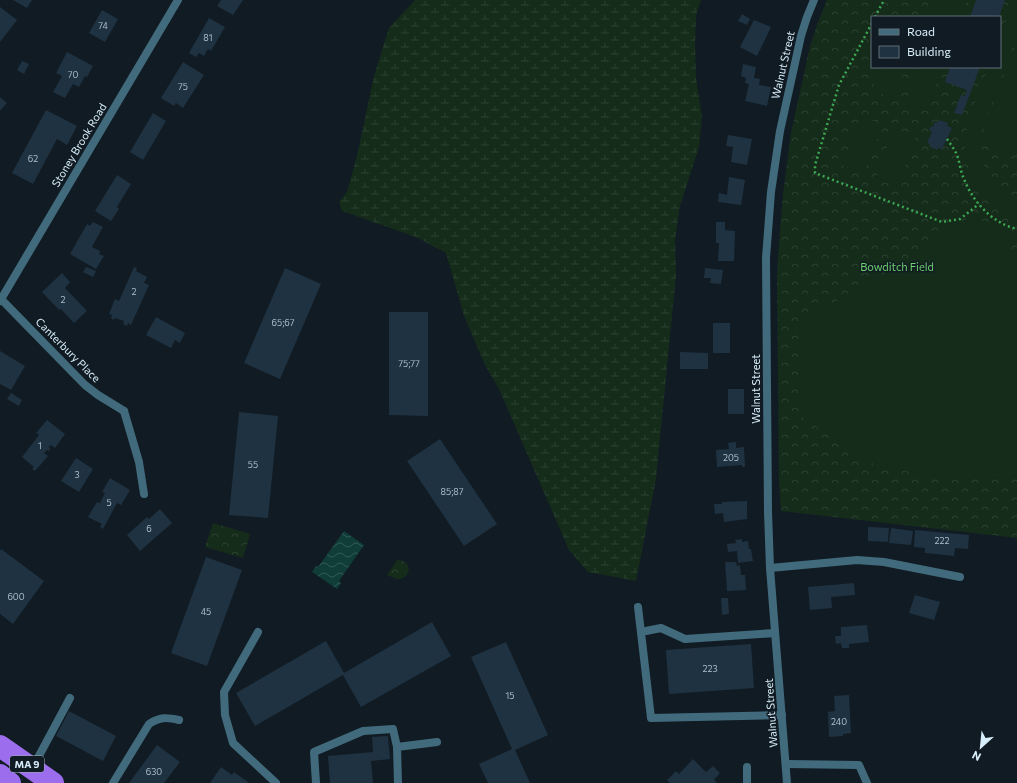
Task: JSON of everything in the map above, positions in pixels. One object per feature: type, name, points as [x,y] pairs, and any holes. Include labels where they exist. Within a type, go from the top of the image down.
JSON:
[{"type":"highway","name":"MA 9","points":[[0,746],[53,783]]},
{"type":"highway","name":"MA 9","points":[[0,776],[10,783]]},
{"type":"street","name":"Stoney Brook Road","points":[[0,299],[178,0]]},
{"type":"street","name":"Walnut Street","points":[[787,783],[770,568],[767,481],[766,275],[768,225],[780,131],[801,36],[814,0]]},
{"type":"street","name":"Canterbury Place","points":[[0,299],[85,384],[98,395],[124,411],[139,462],[144,494]]},
{"type":"street","points":[[770,568],[857,560],[884,562],[960,577]]},
{"type":"street","points":[[638,607],[652,718],[782,715]]},
{"type":"street","points":[[641,632],[661,628],[685,639],[776,633]]},
{"type":"street","points":[[258,632],[224,692],[225,715],[232,743],[276,783]]},
{"type":"street","points":[[32,768],[70,698]]},
{"type":"street","points":[[113,783],[149,724],[157,719],[168,718],[179,720]]},
{"type":"street","points":[[316,783],[314,752],[363,731],[393,729],[397,747],[398,783]]},
{"type":"street","points":[[397,747],[437,742]]},
{"type":"street","points":[[786,764],[859,765],[867,783]]},
{"type":"street","points":[[747,767],[747,783]]},
{"type":"path","points":[[876,16],[884,0]]},
{"type":"path","points":[[871,24],[839,85],[815,165],[814,173],[942,222],[960,219],[979,204]]},
{"type":"path","points":[[947,139],[958,156],[963,179],[974,199],[990,216],[1008,227],[1017,229]]},
{"type":"green space","points":[[415,0],[702,0],[696,16],[695,43],[696,78],[702,116],[699,147],[680,206],[675,240],[676,275],[656,479],[636,581],[588,572],[569,550],[499,389],[485,365],[464,316],[446,253],[416,237],[342,211],[339,202],[347,192],[357,156],[374,76],[389,28]]},
{"type":"green space","name":"Bowditch Field","points":[[827,0],[1017,0],[1017,538],[781,511],[779,481],[777,275],[783,194],[791,133],[810,46]]},
{"type":"green space","points":[[933,0],[967,0],[961,16],[926,16]]},
{"type":"green space","points":[[1014,0],[1017,0],[1017,35],[981,130],[980,140],[1017,40],[1017,156],[980,143],[983,161],[990,178],[1002,193],[1017,204],[1017,220],[998,209],[986,198],[970,173],[965,154],[966,134],[970,117],[989,68],[1001,68],[1001,35]]},
{"type":"green space","points":[[881,68],[906,68],[894,98],[872,90]]},
{"type":"green space","points":[[919,68],[943,68],[926,111],[905,103]]},
{"type":"green space","points":[[861,116],[883,125],[864,173],[842,165]]},
{"type":"green space","points":[[894,129],[916,137],[897,186],[876,178]]},
{"type":"green space","points":[[972,217],[1011,232],[1011,254],[1017,264],[1017,476],[961,479],[906,471],[871,463],[801,416],[798,347],[800,322],[917,255],[954,225]]},
{"type":"green space","points":[[213,523],[250,534],[243,558],[205,547]]},
{"type":"green space","points":[[397,560],[406,563],[409,570],[405,576],[397,579],[387,575]]},
{"type":"water","points":[[344,531],[364,545],[339,581],[341,583],[337,589],[312,572],[316,566],[318,567]]},
{"type":"building","points":[[13,0],[32,0],[27,8]]},
{"type":"building","points":[[221,0],[243,0],[233,15],[217,6]]},
{"type":"building","points":[[976,0],[1005,0],[999,16],[970,16]]},
{"type":"building","points":[[0,7],[17,20],[0,42]]},
{"type":"building","points":[[102,10],[118,19],[105,42],[89,33]]},
{"type":"building","points":[[742,14],[750,19],[747,25],[738,21]]},
{"type":"building","points":[[209,18],[225,27],[211,51],[208,49],[204,56],[199,53],[196,57],[189,53]]},
{"type":"building","points":[[754,20],[771,27],[757,56],[740,47]]},
{"type":"building","points":[[67,52],[93,66],[79,87],[73,84],[65,98],[53,92],[62,76],[56,73]]},
{"type":"building","points":[[22,61],[29,64],[24,74],[17,70]]},
{"type":"building","points":[[183,62],[204,75],[183,108],[176,103],[174,106],[161,98]]},
{"type":"building","points":[[743,64],[756,67],[754,78],[760,79],[759,85],[771,87],[767,106],[745,101],[749,84],[745,83],[746,78],[741,76]]},
{"type":"building","points":[[950,68],[980,68],[962,115],[954,113],[961,95],[965,96],[967,90],[945,82]]},
{"type":"building","points":[[0,97],[7,103],[0,111]]},
{"type":"building","points":[[46,110],[77,126],[67,145],[57,139],[33,184],[12,173]]},
{"type":"building","points":[[153,113],[166,121],[143,160],[130,152]]},
{"type":"building","points":[[939,120],[948,123],[947,126],[952,128],[942,149],[938,148],[937,150],[929,146],[930,144],[927,143],[932,132],[929,130],[931,126],[933,127],[935,122],[937,123]]},
{"type":"building","points":[[728,135],[752,139],[747,165],[731,162],[733,147],[726,146]]},
{"type":"building","points":[[117,175],[131,184],[117,207],[119,209],[111,221],[95,211]]},
{"type":"building","points":[[729,177],[745,180],[741,205],[718,202],[719,193],[727,195]]},
{"type":"building","points":[[93,222],[103,227],[92,247],[100,251],[99,254],[104,256],[96,269],[70,254],[87,224],[90,226]]},
{"type":"building","points":[[716,222],[725,222],[725,230],[735,231],[734,261],[718,261],[719,243],[716,243]]},
{"type":"building","points":[[86,267],[96,271],[93,277],[83,272]]},
{"type":"building","points":[[134,267],[137,268],[136,271],[147,277],[144,283],[149,285],[131,325],[128,323],[127,326],[123,324],[124,321],[115,318],[114,320],[111,318],[112,315],[109,314],[115,299],[119,301]]},
{"type":"building","points":[[285,268],[321,284],[280,379],[244,363]]},
{"type":"building","points":[[705,268],[723,270],[721,284],[710,283],[711,278],[704,278]]},
{"type":"building","points":[[62,273],[70,282],[65,288],[87,311],[74,323],[42,292]]},
{"type":"building","points":[[389,312],[428,312],[428,416],[389,415]]},
{"type":"building","points":[[156,317],[185,333],[180,343],[175,340],[171,348],[146,335]]},
{"type":"building","points":[[713,323],[730,323],[730,353],[713,353]]},
{"type":"building","points":[[0,351],[25,366],[11,390],[0,384]]},
{"type":"building","points":[[680,352],[708,353],[708,369],[680,369]]},
{"type":"building","points":[[728,389],[744,389],[744,414],[728,414]]},
{"type":"building","points":[[11,393],[22,400],[19,406],[7,399]]},
{"type":"building","points":[[239,412],[278,416],[268,518],[229,515]]},
{"type":"building","points":[[47,420],[65,434],[55,448],[51,445],[49,447],[49,451],[47,450],[44,453],[48,456],[35,471],[32,469],[34,467],[22,457],[39,435],[36,433]]},
{"type":"building","points":[[440,439],[497,524],[464,546],[407,461]]},
{"type":"building","points":[[736,442],[736,448],[744,447],[745,467],[742,467],[742,465],[717,467],[716,450],[729,449],[728,443]]},
{"type":"building","points":[[76,458],[93,469],[79,492],[61,481]]},
{"type":"building","points":[[110,478],[130,490],[121,505],[117,503],[103,529],[100,527],[102,524],[88,517],[97,502],[100,503],[105,493],[102,492]]},
{"type":"building","points":[[747,501],[747,519],[724,522],[723,513],[715,514],[714,504],[722,504],[722,502]]},
{"type":"building","points":[[160,509],[172,523],[140,551],[127,535],[147,517],[149,519]]},
{"type":"building","points":[[868,527],[889,528],[888,542],[868,541]]},
{"type":"building","points":[[891,528],[913,531],[911,545],[889,543]]},
{"type":"building","points":[[915,530],[969,535],[968,549],[955,548],[954,556],[925,553],[925,548],[914,547]]},
{"type":"building","points":[[742,539],[742,542],[748,541],[753,561],[738,563],[737,551],[728,552],[727,544],[736,543],[735,540]]},
{"type":"building","points":[[1,549],[44,581],[13,624],[0,614]]},
{"type":"building","points":[[206,557],[242,570],[207,666],[171,653]]},
{"type":"building","points":[[725,562],[736,562],[737,566],[740,565],[741,575],[745,575],[746,590],[727,591]]},
{"type":"building","points":[[854,583],[855,595],[831,597],[832,608],[810,610],[808,587]]},
{"type":"building","points":[[915,595],[940,602],[934,620],[909,613]]},
{"type":"building","points":[[721,598],[728,598],[729,614],[722,615]]},
{"type":"building","points":[[432,622],[451,656],[361,707],[343,675],[255,726],[236,693],[326,641],[344,673]]},
{"type":"building","points":[[867,625],[869,642],[849,644],[849,648],[842,648],[841,643],[836,644],[835,636],[841,636],[841,627]]},
{"type":"building","points":[[506,642],[548,735],[515,750],[530,783],[488,783],[479,764],[512,749],[471,657]]},
{"type":"building","points":[[751,644],[754,688],[669,694],[666,650]]},
{"type":"building","points":[[849,695],[851,733],[843,734],[843,736],[829,737],[828,712],[835,711],[834,696]]},
{"type":"building","points":[[69,711],[116,736],[103,761],[56,736]]},
{"type":"building","points":[[388,736],[390,759],[371,761],[373,783],[330,783],[328,756],[373,752],[372,737]]},
{"type":"building","points":[[157,745],[180,762],[164,783],[129,783]]},
{"type":"building","points":[[693,759],[706,772],[713,766],[720,773],[714,780],[717,783],[670,783],[667,780],[676,771],[679,774]]},
{"type":"building","points":[[221,767],[232,775],[234,772],[248,782],[210,783]]}]
